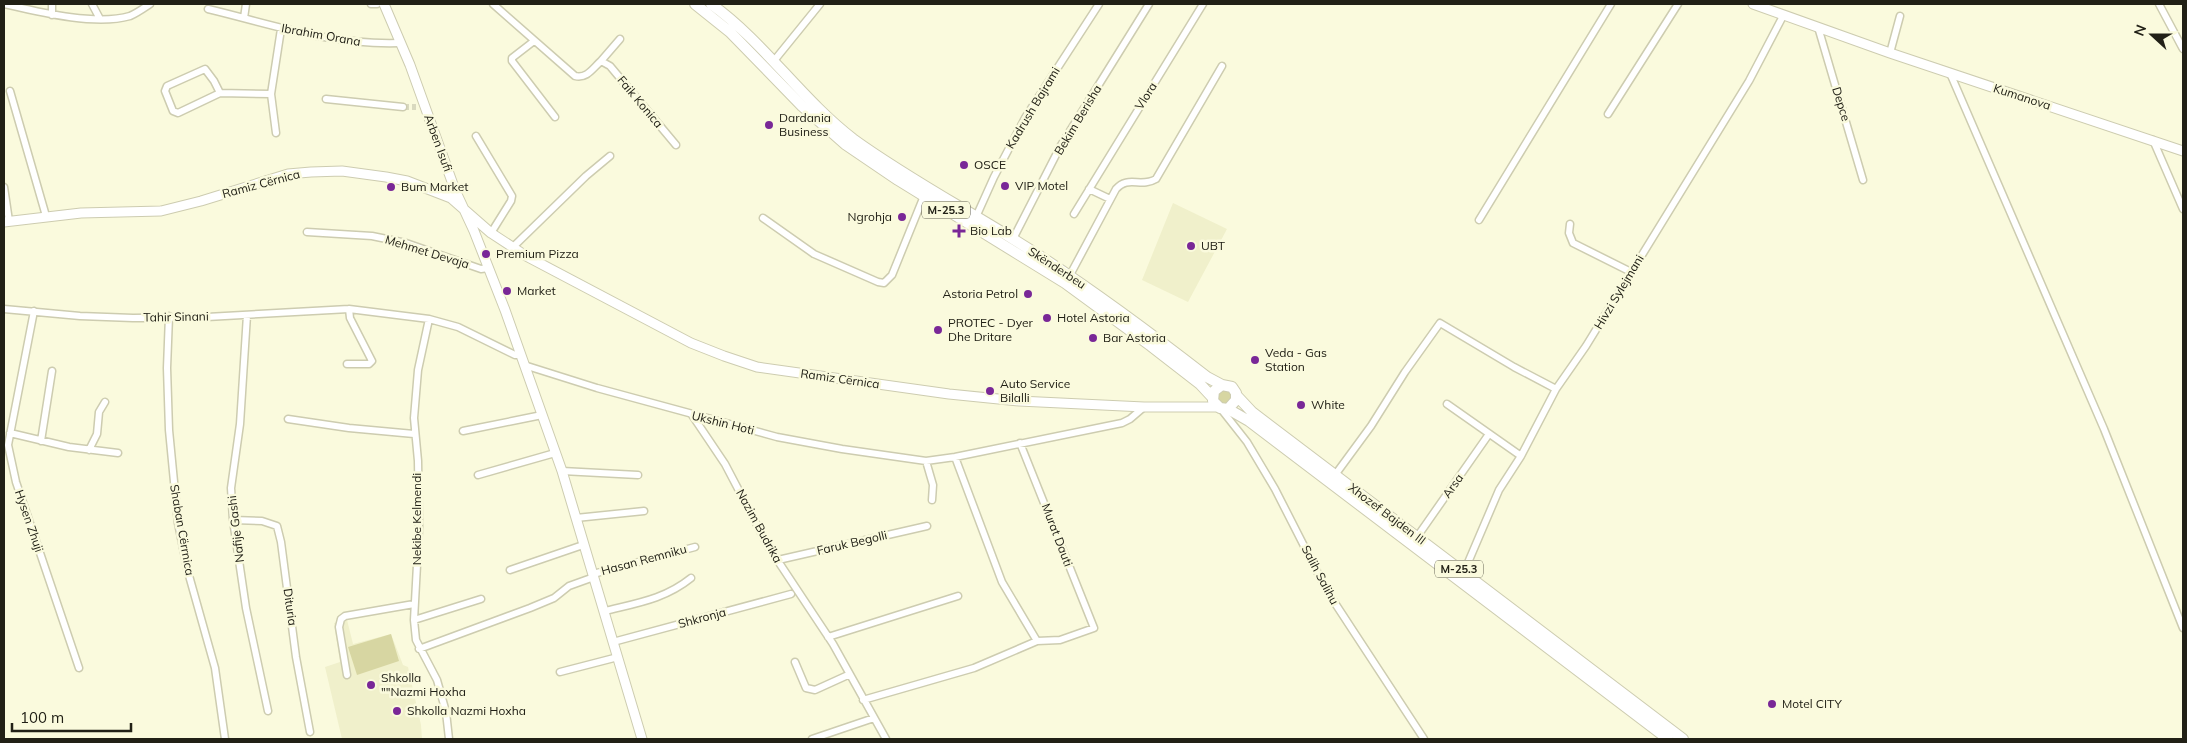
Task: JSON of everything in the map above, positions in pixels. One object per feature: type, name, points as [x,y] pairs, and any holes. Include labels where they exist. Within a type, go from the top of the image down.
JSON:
[{"type":"main road","name":"Skënderbeu","points":[[695,4],[730,32],[802,106],[845,144],[924,196],[1065,283],[1151,346],[1215,397]]},
{"type":"main road","name":"Skënderbeu","points":[[711,4],[742,30],[808,99],[851,137],[903,173],[1070,275],[1126,315],[1207,377],[1215,397]]},
{"type":"main road","name":"M-25.3","points":[[1215,397],[1232,387],[1237,396]]},
{"type":"main road","points":[[1215,397],[1235,404],[1237,396]]},
{"type":"main road","name":"Xhozef Bajden III","points":[[1237,396],[1252,412],[1683,739]]},
{"type":"main road","name":"Xhozef Bajden III","points":[[1215,397],[1668,739]]},
{"type":"street","points":[[4,4],[52,15],[112,19],[132,15],[150,4]]},
{"type":"street","points":[[52,4],[52,15]]},
{"type":"street","points":[[92,4],[100,18]]},
{"type":"street","points":[[244,18],[246,4]]},
{"type":"street","points":[[371,4],[377,4]]},
{"type":"street","name":"Arben Isufi","points":[[384,4],[410,65],[420,107],[488,268],[524,365]]},
{"type":"street","points":[[493,4],[575,76],[581,78],[588,74],[620,39]]},
{"type":"street","points":[[773,62],[820,4]]},
{"type":"street","name":"Kadrush Bajrami","points":[[976,217],[994,177],[1025,118],[1099,4]]},
{"type":"street","name":"Bekim Berisha","points":[[1013,239],[1060,147],[1149,4]]},
{"type":"street","name":"Vlora","points":[[1074,214],[1203,4]]},
{"type":"street","points":[[1479,220],[1611,4]]},
{"type":"street","points":[[1608,114],[1678,4]]},
{"type":"street","name":"Kumanova","points":[[1753,4],[1890,53],[2183,150]]},
{"type":"street","points":[[2159,4],[2183,49]]},
{"type":"street","name":"Ibrahim Orana","points":[[208,9],[281,29],[336,40],[372,43],[399,42]]},
{"type":"street","name":"Hivzi Sylejmani","points":[[1464,572],[1499,490],[1521,456],[1556,389],[1586,346],[1749,81],[1783,16]]},
{"type":"street","points":[[1890,53],[1900,16]]},
{"type":"street","name":"Depce","points":[[1818,27],[1863,180]]},
{"type":"street","points":[[276,133],[271,94],[281,29]]},
{"type":"street","points":[[534,41],[518,52],[512,58],[512,61],[555,117]]},
{"type":"street","name":"Faik Konica","points":[[601,61],[610,66],[621,78],[676,145]]},
{"type":"street","points":[[1070,275],[1121,183],[1128,181],[1149,184],[1156,179],[1222,66]]},
{"type":"street","points":[[220,93],[214,80],[204,68],[165,88],[173,111],[178,113],[220,93],[271,94]]},
{"type":"street","points":[[1950,73],[2104,429],[2183,628]]},
{"type":"street","points":[[10,91],[46,216]]},
{"type":"street","points":[[326,99],[403,107]]},
{"type":"street","points":[[476,136],[512,196],[492,233]]},
{"type":"street","points":[[2153,140],[2183,209]]},
{"type":"street","points":[[513,247],[586,176],[610,156]]},
{"type":"street","name":"Ramiz Cërnica","points":[[4,187],[7,221],[81,213],[161,211],[201,201],[288,174],[342,171],[407,181],[451,198],[492,233],[526,256],[691,342],[724,356],[757,366],[949,394],[1075,404],[1144,407],[1195,406],[1215,397]]},
{"type":"street","points":[[1089,189],[1110,200]]},
{"type":"street","points":[[763,218],[814,254],[884,283],[892,275],[924,196]]},
{"type":"street","points":[[1570,224],[1569,233],[1573,243],[1631,272]]},
{"type":"street","name":"Mehmet Devaja","points":[[307,232],[372,236],[406,243],[480,269],[488,268]]},
{"type":"street","name":"Tahir Sinani","points":[[4,309],[80,316],[169,316],[247,315],[349,309],[429,319],[458,327],[516,355],[521,355]]},
{"type":"street","points":[[347,364],[369,364],[372,362],[350,318],[349,309]]},
{"type":"street","name":"Hysen Zhuji","points":[[34,311],[8,445],[16,482],[79,668]]},
{"type":"street","name":"Nafije Gashi","points":[[247,315],[240,424],[231,488],[233,520],[246,608],[268,710]]},
{"type":"street","name":"Shaban Cërrnica","points":[[169,316],[167,368],[169,430],[178,523],[188,572],[215,668],[225,739]]},
{"type":"street","name":"Nekibe Kelmendi","points":[[429,319],[418,370],[414,434],[418,460],[419,528],[414,620],[416,640],[419,648],[437,680],[446,712],[449,739]]},
{"type":"street","points":[[1335,475],[1371,426],[1405,372],[1440,323],[1514,367],[1556,389]]},
{"type":"street","name":"Ukshin Hoti","points":[[524,365],[692,415],[786,438],[883,456],[926,461],[955,457],[1122,423],[1144,407]]},
{"type":"street","name":"Hasan Remniku","points":[[524,365],[562,471],[642,739]]},
{"type":"street","points":[[41,441],[52,371]]},
{"type":"street","points":[[1195,406],[1215,397]]},
{"type":"street","name":"Salih Salihu","points":[[1215,397],[1247,442],[1275,489],[1327,591],[1424,739]]},
{"type":"street","points":[[89,450],[97,434],[99,412],[105,402]]},
{"type":"street","points":[[1447,404],[1521,456]]},
{"type":"street","points":[[462,431],[542,415]]},
{"type":"street","name":"Nazim Budrika","points":[[692,415],[724,464],[778,560],[828,636],[848,675],[886,739]]},
{"type":"street","points":[[288,419],[349,428],[414,434]]},
{"type":"street","points":[[10,433],[89,450],[118,452]]},
{"type":"street","name":"Arsa","points":[[1417,537],[1489,434]]},
{"type":"street","name":"Murat Dauti","points":[[1020,443],[1094,626],[1093,630],[1060,640],[1037,641]]},
{"type":"street","points":[[478,475],[555,453]]},
{"type":"street","points":[[863,700],[974,668],[1037,641],[1002,582],[955,457]]},
{"type":"street","points":[[926,461],[933,485],[932,500]]},
{"type":"street","points":[[562,471],[638,474]]},
{"type":"street","points":[[576,518],[644,510]]},
{"type":"street","name":"Dituria","points":[[233,520],[262,521],[276,526],[281,542],[296,657],[310,732]]},
{"type":"street","name":"Faruk Begolli","points":[[778,560],[927,526]]},
{"type":"street","points":[[510,570],[583,545]]},
{"type":"street","name":"Hasan Remniku","points":[[593,575],[695,547]]},
{"type":"street","points":[[419,648],[554,598],[569,586],[593,575]]},
{"type":"street","points":[[605,611],[662,596],[679,588],[691,578]]},
{"type":"street","name":"Shkronja","points":[[613,642],[791,594]]},
{"type":"street","points":[[828,636],[958,596]]},
{"type":"street","points":[[414,620],[481,599]]},
{"type":"street","points":[[347,675],[339,627],[341,619],[345,616],[414,604]]},
{"type":"street","points":[[560,672],[618,657]]},
{"type":"street","points":[[795,662],[806,688],[815,690],[848,675]]},
{"type":"street","points":[[812,739],[874,718]]},
{"type":"shaded area","points":[[1173,203],[1227,229],[1188,302],[1142,280]]},
{"type":"shaded area","points":[[1223,389],[1229,390],[1233,398],[1225,405],[1218,400],[1218,394]]},
{"type":"shaded area","name":"Shkolla \"\"Nazmi Hoxha","points":[[347,620],[353,644],[391,634],[403,665],[408,667],[421,725],[422,739],[342,739],[325,667],[340,662],[334,623]]},
{"type":"shaded area","points":[[391,634],[399,661],[357,675],[348,647]]},
{"type":"tunnel","points":[[403,107],[416,107]]},
{"type":"place","name":"Dardania Business","points":[[769,125]]},
{"type":"place","name":"OSCE","points":[[964,165]]},
{"type":"place","name":"VIP Motel","points":[[1005,186]]},
{"type":"place","name":"Bum Market","points":[[391,187]]},
{"type":"place","name":"Ngrohja","points":[[902,217]]},
{"type":"place","name":"Bio Lab","points":[[959,231]]},
{"type":"place","name":"UBT","points":[[1191,246]]},
{"type":"place","name":"Premium Pizza","points":[[486,254]]},
{"type":"place","name":"Market","points":[[507,291]]},
{"type":"place","name":"Astoria Petrol","points":[[1028,294]]},
{"type":"place","name":"Hotel Astoria","points":[[1047,318]]},
{"type":"place","name":"PROTEC - Dyer Dhe Dritare","points":[[938,330]]},
{"type":"place","name":"Bar Astoria","points":[[1093,338]]},
{"type":"place","name":"Veda - Gas Station","points":[[1255,360]]},
{"type":"place","name":"Auto Service Bilalli","points":[[990,391]]},
{"type":"place","name":"White","points":[[1301,405]]},
{"type":"place","name":"Shkolla \"\"Nazmi Hoxha","points":[[371,685]]},
{"type":"place","name":"Motel CITY","points":[[1772,704]]},
{"type":"place","name":"Shkolla Nazmi Hoxha","points":[[397,711]]}]
